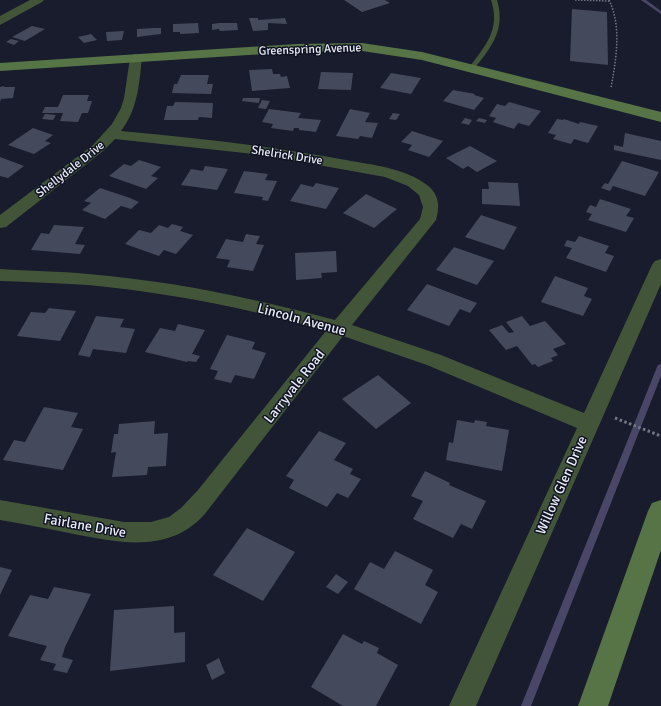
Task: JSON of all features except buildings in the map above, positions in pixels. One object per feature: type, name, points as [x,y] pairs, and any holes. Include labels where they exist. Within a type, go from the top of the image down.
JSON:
[{"type":"main road","name":"Greenspring Avenue","points":[[0,67],[297,48],[362,47],[422,56],[661,117]]},
{"type":"main road","points":[[593,706],[661,511]]},
{"type":"street","points":[[0,22],[38,0]]},
{"type":"street","name":"Shellydale Drive","points":[[0,223],[98,148],[112,134],[128,110],[131,99],[136,58]]},
{"type":"street","name":"Shelrick Drive","points":[[112,134],[266,151],[318,159],[393,175],[410,181],[422,188],[430,198],[432,209],[428,220]]},
{"type":"street","name":"Larryvale Road","points":[[206,497],[339,328],[428,220]]},
{"type":"street","name":"Willow Glen Drive","points":[[462,706],[661,265]]},
{"type":"street","name":"Lincoln Avenue","points":[[0,275],[101,281],[163,290],[233,302],[339,328],[427,358],[589,424]]},
{"type":"street","name":"Fairlane Drive","points":[[0,510],[105,530],[134,533],[156,532],[178,523],[193,512],[206,497]]},
{"type":"lane","points":[[472,69],[493,38],[497,26],[498,16],[494,0]]},
{"type":"path","points":[[575,0],[609,1],[615,12],[616,61],[608,104]]},
{"type":"path","points":[[615,418],[661,436]]},
{"type":"waterway","points":[[643,0],[661,13]]},
{"type":"waterway","points":[[526,706],[661,367]]}]
